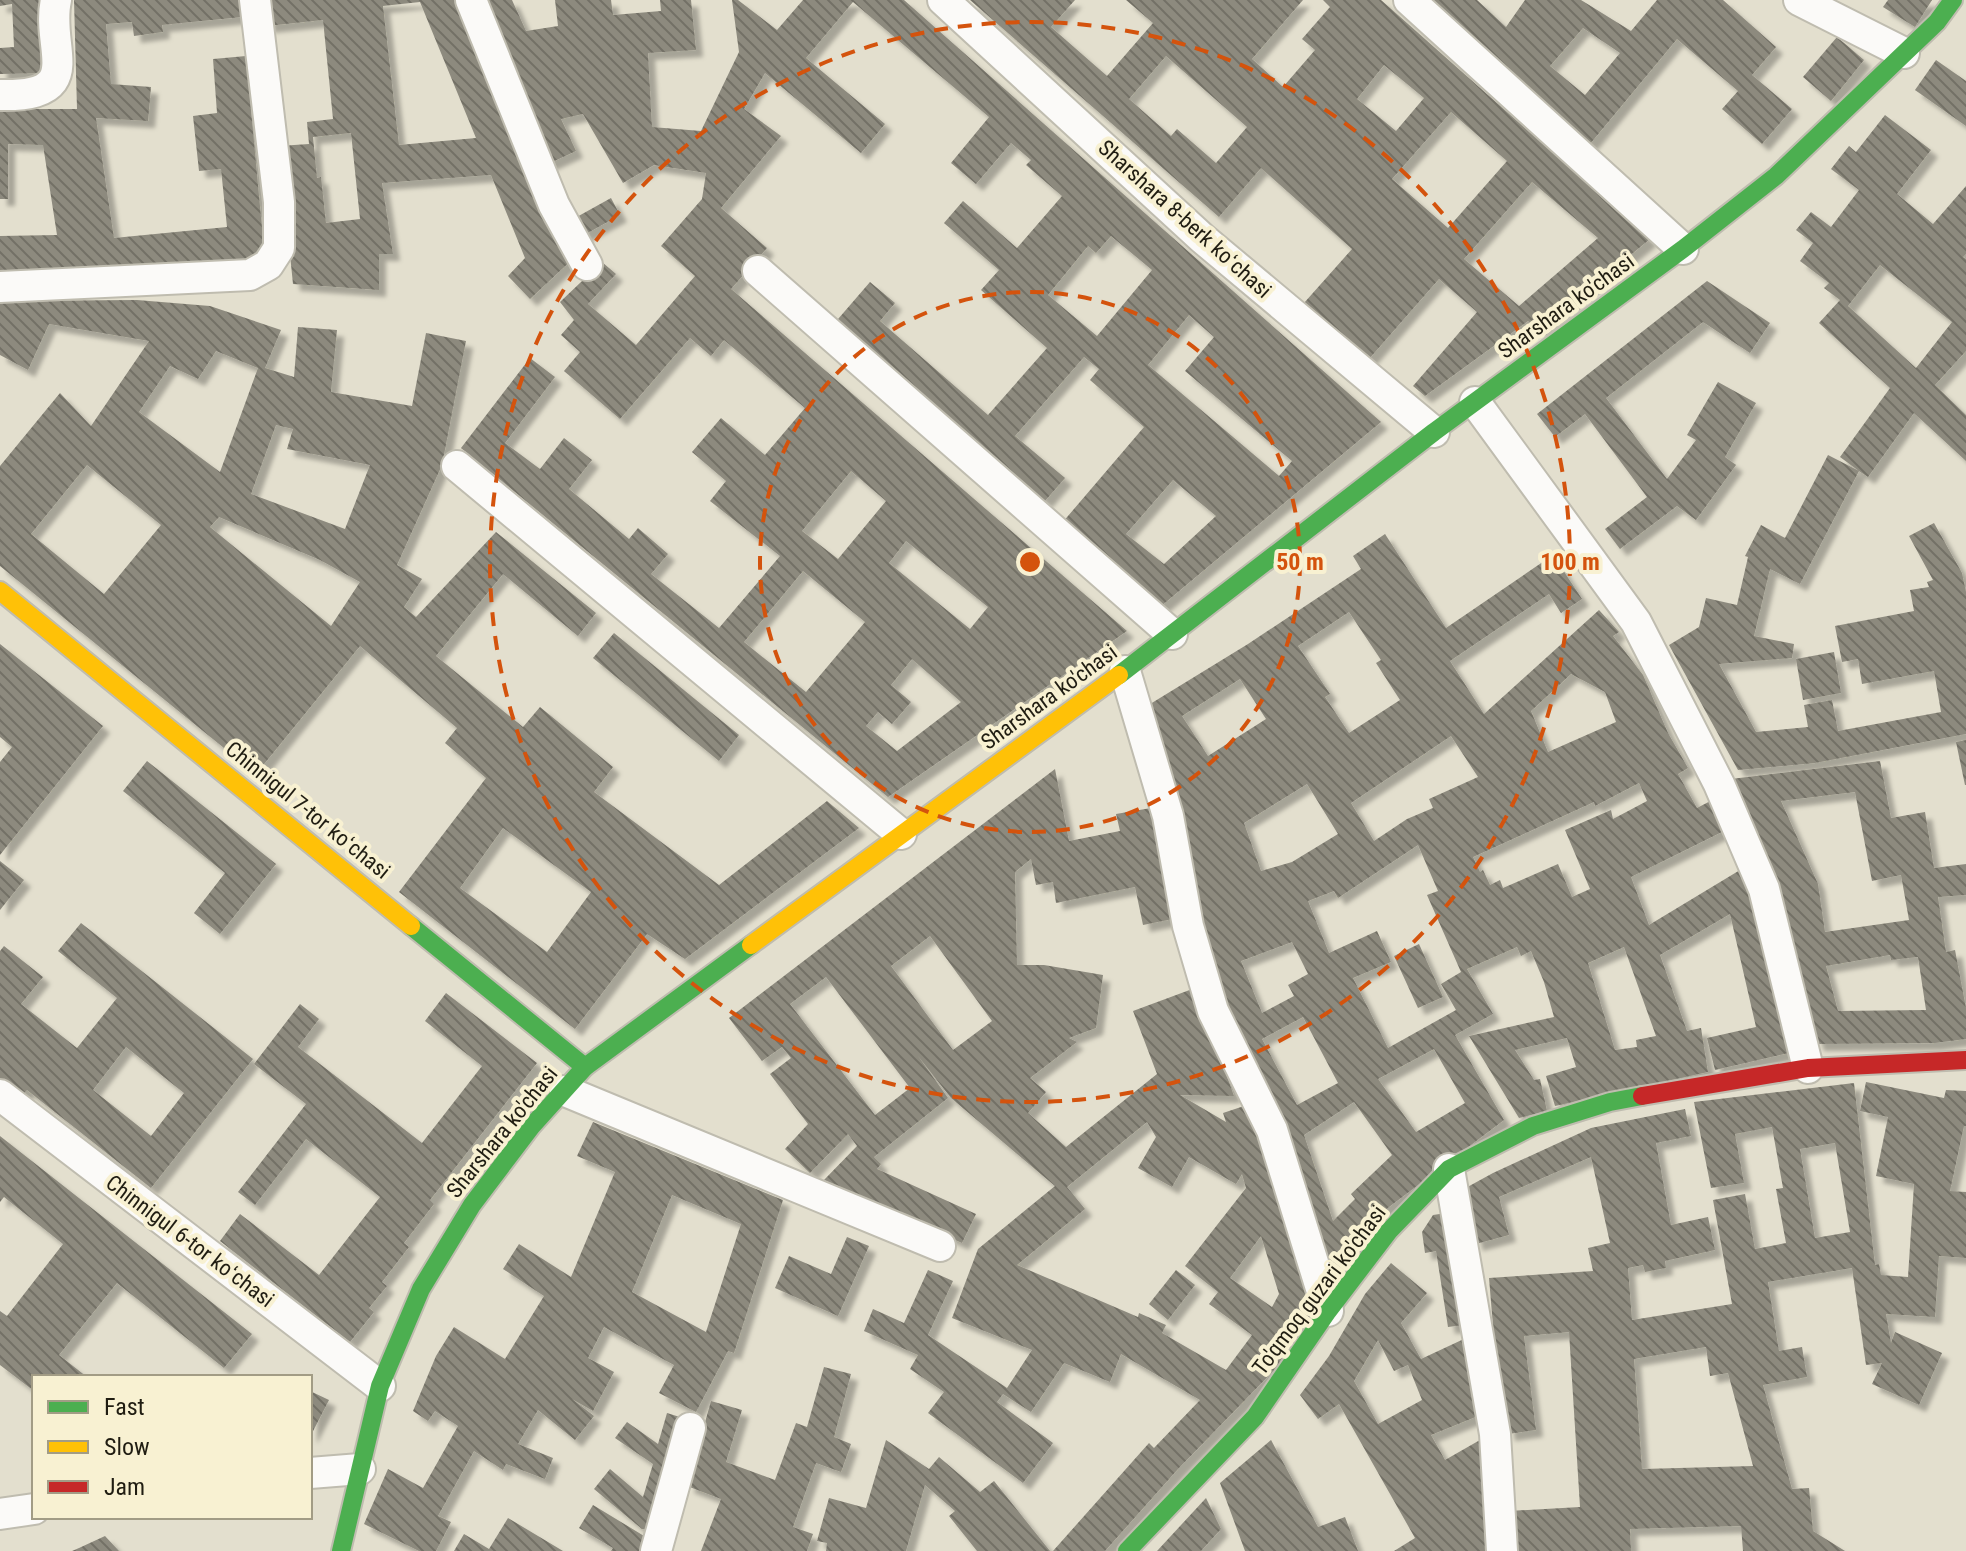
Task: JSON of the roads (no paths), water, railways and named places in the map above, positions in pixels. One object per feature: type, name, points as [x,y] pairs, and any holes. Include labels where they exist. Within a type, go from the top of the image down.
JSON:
[{"type":"street","points":[[0,95],[27,96],[49,84],[55,75],[59,63],[54,13],[56,0]]},
{"type":"street","points":[[0,287],[250,275],[273,260],[279,248],[279,202],[255,0]]},
{"type":"street","points":[[471,0],[554,205],[587,265]]},
{"type":"street","name":"Sharshara 8-berk koʻchasi","points":[[943,0],[1202,238],[1434,432]]},
{"type":"street","points":[[1409,0],[1683,249]]},
{"type":"street","points":[[1799,0],[1904,53]]},
{"type":"street","name":"Sharshara ko'chasi","points":[[341,1551],[380,1386],[421,1289],[472,1205],[531,1127],[585,1067],[1125,671],[1434,432],[1683,249],[1776,176],[1937,22],[1953,0]]},
{"type":"street","points":[[758,271],[1172,634]]},
{"type":"street","points":[[1475,402],[1636,622],[1719,784],[1764,889],[1808,1068]]},
{"type":"street","points":[[457,466],[901,834]]},
{"type":"street","name":"Chinnigul 7-tor koʻchasi","points":[[0,591],[585,1067]]},
{"type":"street","points":[[1125,671],[1168,816],[1188,926],[1213,1011],[1272,1130],[1328,1311]]},
{"type":"street","name":"To'qmoq guzari ko'chasi","points":[[1127,1551],[1255,1417],[1328,1311],[1389,1231],[1449,1169],[1533,1126],[1610,1102],[1808,1068],[1966,1060]]},
{"type":"street","points":[[565,1091],[940,1246]]},
{"type":"street","name":"Chinnigul 6-tor koʻchasi","points":[[0,1095],[380,1386]]},
{"type":"street","points":[[1449,1169],[1495,1434],[1502,1551]]},
{"type":"street","points":[[656,1551],[690,1428]]},
{"type":"street","points":[[312,1473],[360,1469]]},
{"type":"street","points":[[0,1514],[32,1509]]}]
